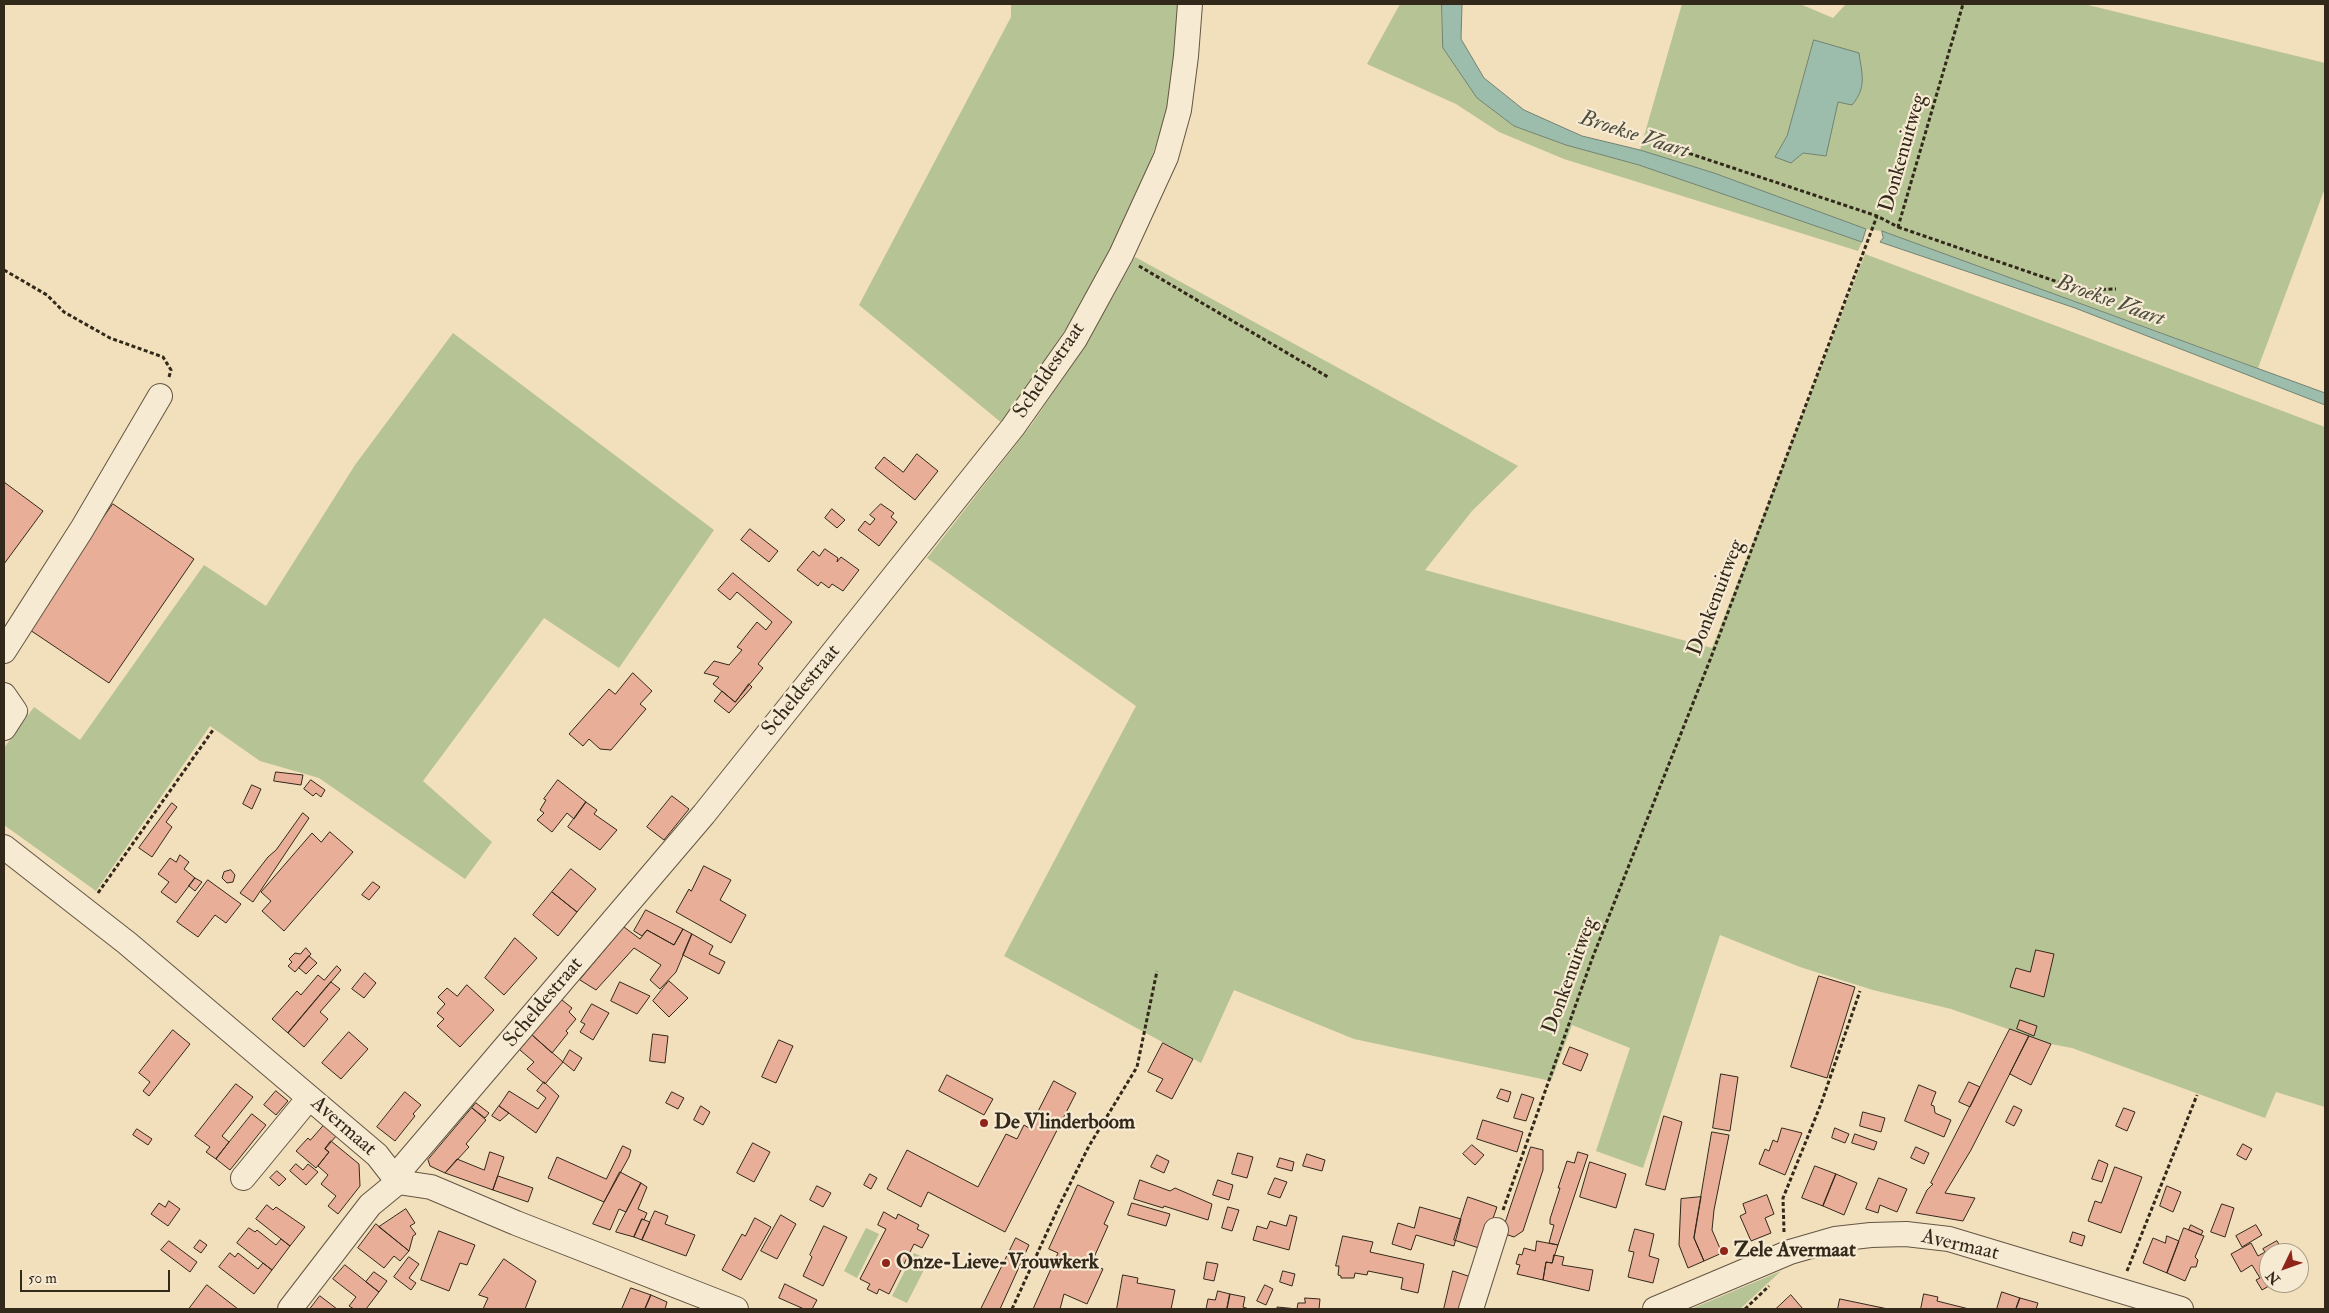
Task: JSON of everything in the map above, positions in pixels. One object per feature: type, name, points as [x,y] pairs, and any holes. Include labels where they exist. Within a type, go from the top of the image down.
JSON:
[{"type":"street","name":"Scheldestraat","points":[[290,1309],[370,1205],[398,1182],[404,1166],[704,814],[1013,427],[1075,338],[1121,255],[1166,157],[1179,110],[1190,4]]},
{"type":"street","points":[[4,650],[82,529],[160,396]]},
{"type":"street","points":[[4,695],[15,711],[4,728]]},
{"type":"street","name":"Avermaat","points":[[4,847],[127,943],[377,1155],[398,1182]]},
{"type":"street","points":[[243,1178],[309,1098]]},
{"type":"street","points":[[398,1182],[431,1187],[516,1223],[736,1309]]},
{"type":"street","points":[[1470,1309],[1496,1230]]},
{"type":"street","name":"Avermaat","points":[[1655,1309],[1790,1252],[1835,1239],[1906,1234],[1949,1239],[2119,1292],[2181,1309]]},
{"type":"path","name":"Donkenuitweg","points":[[1496,1230],[1592,959],[1710,660],[1877,216],[1898,227],[1963,4]]},
{"type":"path","points":[[1646,139],[1877,216]]},
{"type":"path","points":[[1898,227],[2081,290],[2116,289]]},
{"type":"path","points":[[1121,255],[1328,377]]},
{"type":"path","points":[[4,270],[47,295],[64,312],[110,338],[163,358],[171,370],[160,396]]},
{"type":"path","points":[[86,911],[213,730]]},
{"type":"path","points":[[1012,1309],[1089,1146],[1137,1066],[1157,971]]},
{"type":"path","points":[[1790,1252],[1782,1225],[1783,1198],[1821,1104],[1860,991]]},
{"type":"path","points":[[2119,1292],[2197,1095]]},
{"type":"shaded area","points":[[1011,4],[1179,4],[1174,73],[1165,116],[1147,172],[1093,288],[1003,424],[859,305],[1011,17]]},
{"type":"shaded area","points":[[1400,4],[1442,4],[1443,48],[1477,98],[1514,126],[1566,145],[1639,165],[1862,242],[1858,251],[1564,159],[1499,132],[1456,104],[1367,64]]},
{"type":"shaded area","points":[[1442,4],[1462,4],[1461,39],[1484,78],[1524,110],[1582,136],[1640,150],[1714,173],[1866,229],[1862,242],[1639,165],[1566,145],[1514,126],[1477,98],[1443,48]]},
{"type":"shaded area","points":[[1682,4],[1800,4],[1833,18],[1846,4],[2084,4],[2325,63],[2325,188],[2258,368],[1882,231],[1866,229],[1714,173],[1640,150]],"holes":[[[1814,41],[1826,156],[1803,153],[1776,157],[1787,136]]]},
{"type":"shaded area","points":[[1814,40],[1859,53],[1862,86],[1852,105],[1838,102],[1826,156],[1803,153],[1791,163],[1775,157],[1787,136]]},
{"type":"shaded area","points":[[1882,231],[2325,393],[2325,405],[2075,308],[1880,242],[1883,238]]},
{"type":"shaded area","points":[[1865,254],[2325,427],[2325,1107],[2276,1092],[2265,1118],[2072,1048],[2051,1044],[1951,1009],[1873,990],[1800,967],[1720,935],[1643,1168],[1596,1151],[1630,1048],[1572,1025],[1551,1081],[1354,1039],[1234,990],[1201,1063],[1004,956],[1136,706],[927,558],[1032,424],[1087,342],[1135,257],[1518,466],[1472,511],[1425,570],[1712,648]]},
{"type":"shaded area","points":[[453,333],[714,530],[619,668],[544,618],[423,781],[492,842],[465,879],[319,778],[260,761],[210,726],[96,891],[4,825],[4,748],[34,707],[80,740],[204,565],[266,606],[355,465]]},
{"type":"shaded area","points":[[866,1228],[879,1234],[857,1278],[844,1271]]},
{"type":"shaded area","points":[[914,1253],[929,1260],[907,1303],[892,1296]]},
{"type":"shaded area","points":[[1781,1271],[1740,1309],[1691,1309]]},
{"type":"building","points":[[917,454],[938,471],[915,500],[875,468],[884,457],[903,472]]},
{"type":"building","points":[[4,482],[43,511],[4,564]]},
{"type":"building","points":[[113,504],[194,559],[109,683],[27,628]]},
{"type":"building","points":[[881,504],[894,513],[891,517],[897,522],[879,546],[858,530],[865,521],[870,525],[875,519],[870,515]]},
{"type":"building","points":[[832,509],[845,520],[837,528],[825,518]]},
{"type":"building","points":[[750,529],[778,551],[769,562],[741,540]]},
{"type":"building","points":[[825,549],[838,558],[837,562],[841,557],[859,570],[843,591],[832,584],[829,588],[821,582],[818,586],[797,570],[813,551],[819,556]]},
{"type":"building","points":[[733,573],[792,622],[758,664],[763,668],[735,702],[713,684],[719,677],[704,673],[714,661],[729,665],[742,650],[737,647],[757,622],[766,630],[772,622],[737,592],[730,600],[718,590]]},
{"type":"building","points":[[633,673],[652,691],[640,704],[646,709],[611,750],[600,749],[589,739],[583,746],[569,734],[609,689],[615,694]]},
{"type":"building","points":[[749,684],[752,687],[729,713],[714,701],[722,691],[735,702]]},
{"type":"building","points":[[276,772],[303,775],[301,785],[274,781]]},
{"type":"building","points":[[311,780],[325,790],[321,797],[316,793],[313,796],[304,789]]},
{"type":"building","points":[[558,780],[586,802],[574,819],[567,813],[552,832],[537,820],[544,813],[540,810],[546,800],[544,799]]},
{"type":"building","points":[[252,785],[261,789],[252,809],[243,804]]},
{"type":"building","points":[[672,796],[689,809],[664,840],[647,827]]},
{"type":"building","points":[[586,802],[597,810],[594,814],[617,830],[600,850],[568,827]]},
{"type":"building","points":[[172,803],[177,807],[166,822],[172,827],[152,857],[139,848]]},
{"type":"building","points":[[303,813],[309,818],[253,902],[240,893],[268,857],[276,850]]},
{"type":"building","points":[[330,832],[353,852],[284,931],[262,911],[271,901],[261,892],[312,833],[321,842]]},
{"type":"building","points":[[180,855],[189,862],[184,869],[195,878],[176,903],[161,892],[169,882],[158,874],[170,858],[176,862]]},
{"type":"building","points":[[704,866],[731,880],[720,900],[746,915],[731,943],[676,912],[689,889],[691,891]]},
{"type":"building","points":[[571,869],[596,889],[577,912],[552,892]]},
{"type":"building","points":[[231,870],[235,875],[233,882],[227,883],[222,878],[224,872]]},
{"type":"building","points":[[195,878],[202,882],[195,891],[189,886]]},
{"type":"building","points":[[208,880],[241,904],[226,923],[215,915],[198,937],[177,922]]},
{"type":"building","points":[[373,882],[380,887],[369,900],[362,895]]},
{"type":"building","points":[[552,892],[577,912],[558,936],[533,915]]},
{"type":"building","points":[[646,910],[683,929],[674,945],[647,930],[642,936],[634,931]]},
{"type":"building","points":[[624,927],[640,939],[647,930],[674,945],[683,929],[692,934],[676,972],[660,989],[650,980],[661,965],[634,948],[596,990],[580,980]]},
{"type":"building","points":[[692,934],[713,946],[709,954],[725,962],[719,974],[683,955]]},
{"type":"building","points":[[515,938],[537,958],[504,995],[485,978]]},
{"type":"building","points":[[306,948],[311,954],[295,972],[288,966],[292,962],[289,959],[295,953],[300,954]]},
{"type":"building","points":[[2036,950],[2054,954],[2044,997],[2010,987],[2016,968],[2030,972]]},
{"type":"building","points":[[309,956],[317,963],[306,974],[299,968]]},
{"type":"building","points":[[337,966],[341,970],[288,1033],[272,1019],[297,991],[301,995],[318,975],[324,980]]},
{"type":"building","points":[[365,973],[376,983],[364,998],[352,989]]},
{"type":"building","points":[[1819,976],[1855,987],[1827,1078],[1791,1067]]},
{"type":"building","points":[[669,981],[688,998],[669,1017],[653,1001]]},
{"type":"building","points":[[331,982],[340,989],[320,1012],[328,1019],[304,1047],[288,1033]]},
{"type":"building","points":[[620,982],[650,996],[637,1014],[611,1001]]},
{"type":"building","points":[[467,985],[494,1010],[460,1047],[437,1026],[444,1019],[437,1013],[445,1004],[438,997],[447,988],[457,996]]},
{"type":"building","points":[[562,1000],[572,1008],[569,1012],[576,1019],[566,1031],[568,1033],[552,1053],[532,1035]]},
{"type":"building","points":[[592,1004],[609,1013],[593,1040],[580,1032],[585,1024],[581,1022]]},
{"type":"building","points":[[2020,1020],[2037,1026],[2034,1036],[2017,1029]]},
{"type":"building","points":[[2010,1029],[2029,1036],[1971,1150],[1945,1193],[1975,1198],[1963,1221],[1916,1213],[1927,1190],[1933,1184],[1931,1183]]},
{"type":"building","points":[[173,1030],[190,1044],[149,1096],[143,1091],[150,1082],[139,1073]]},
{"type":"building","points":[[349,1032],[368,1049],[341,1079],[322,1063]]},
{"type":"building","points":[[653,1034],[668,1036],[665,1063],[650,1061]]},
{"type":"building","points":[[532,1035],[563,1062],[545,1084],[527,1069],[534,1062],[520,1050]]},
{"type":"building","points":[[2029,1036],[2051,1044],[2031,1085],[2010,1074]]},
{"type":"building","points":[[779,1040],[793,1046],[776,1083],[762,1077]]},
{"type":"building","points":[[1163,1043],[1193,1059],[1172,1099],[1156,1091],[1163,1079],[1148,1072]]},
{"type":"building","points":[[1570,1047],[1588,1054],[1581,1071],[1563,1064]]},
{"type":"building","points":[[570,1050],[582,1058],[574,1071],[563,1062]]},
{"type":"building","points":[[1721,1074],[1738,1077],[1730,1131],[1713,1128]]},
{"type":"building","points":[[947,1075],[993,1099],[984,1115],[939,1091]]},
{"type":"building","points":[[1054,1081],[1076,1093],[1005,1232],[928,1192],[921,1207],[887,1189],[907,1150],[978,1187],[1006,1134],[1017,1139],[1024,1125],[1029,1128]]},
{"type":"building","points":[[544,1082],[559,1096],[536,1133],[499,1106],[509,1091],[538,1109],[546,1098],[537,1091]]},
{"type":"building","points":[[1969,1082],[1980,1087],[1970,1107],[1959,1102]]},
{"type":"building","points":[[236,1084],[253,1097],[222,1136],[229,1142],[216,1159],[206,1152],[210,1147],[195,1136]]},
{"type":"building","points":[[1919,1085],[1936,1092],[1931,1105],[1934,1106],[1935,1113],[1951,1120],[1944,1137],[1905,1121]]},
{"type":"building","points":[[1501,1089],[1511,1092],[1508,1102],[1497,1098]]},
{"type":"building","points":[[276,1091],[288,1101],[276,1115],[264,1105]]},
{"type":"building","points":[[405,1092],[421,1105],[413,1114],[415,1116],[395,1141],[377,1127]]},
{"type":"building","points":[[672,1092],[684,1098],[678,1109],[666,1103]]},
{"type":"building","points":[[1522,1094],[1534,1098],[1526,1121],[1514,1118]]},
{"type":"building","points":[[476,1103],[489,1113],[485,1118],[472,1108]]},
{"type":"building","points":[[499,1106],[509,1113],[500,1121],[492,1116]]},
{"type":"building","points":[[701,1106],[710,1112],[703,1125],[694,1120]]},
{"type":"building","points":[[2014,1106],[2022,1110],[2014,1126],[2006,1122]]},
{"type":"building","points":[[472,1108],[486,1120],[466,1144],[469,1147],[445,1173],[430,1166],[428,1160]]},
{"type":"building","points":[[2124,1108],[2135,1112],[2127,1131],[2116,1126]]},
{"type":"building","points":[[1863,1112],[1885,1118],[1881,1132],[1860,1126]]},
{"type":"building","points":[[252,1114],[266,1125],[230,1170],[216,1159]]},
{"type":"building","points":[[1664,1116],[1682,1122],[1665,1190],[1646,1185]]},
{"type":"building","points":[[1483,1120],[1523,1132],[1517,1152],[1477,1139]]},
{"type":"building","points":[[325,1124],[337,1135],[325,1149],[329,1152],[316,1168],[296,1151]]},
{"type":"building","points":[[1782,1128],[1802,1133],[1785,1175],[1759,1164],[1765,1149],[1769,1151],[1773,1140],[1777,1142]]},
{"type":"building","points":[[1835,1128],[1849,1134],[1845,1143],[1832,1138]]},
{"type":"building","points":[[137,1129],[152,1139],[148,1145],[133,1135]]},
{"type":"building","points":[[1712,1132],[1729,1135],[1714,1210],[1712,1230],[1722,1253],[1704,1261],[1694,1238]]},
{"type":"building","points":[[1855,1134],[1877,1142],[1874,1150],[1852,1143]]},
{"type":"building","points":[[331,1141],[359,1164],[360,1186],[338,1214],[328,1206],[336,1196],[321,1184],[328,1175],[318,1166],[329,1152],[325,1149]]},
{"type":"building","points":[[753,1143],[770,1152],[754,1182],[737,1173]]},
{"type":"building","points":[[2243,1144],[2252,1149],[2246,1160],[2237,1155]]},
{"type":"building","points":[[1472,1145],[1484,1155],[1475,1165],[1463,1154]]},
{"type":"building","points":[[623,1146],[631,1150],[629,1157],[604,1202],[548,1178],[557,1157],[606,1179]]},
{"type":"building","points":[[1531,1147],[1543,1150],[1543,1170],[1523,1231],[1514,1237],[1502,1233]]},
{"type":"building","points":[[1916,1147],[1929,1153],[1924,1164],[1911,1158]]},
{"type":"building","points":[[490,1152],[504,1157],[493,1190],[445,1173],[457,1159],[484,1170]]},
{"type":"building","points":[[1578,1152],[1588,1155],[1558,1245],[1549,1243],[1554,1225],[1550,1224],[1550,1219],[1560,1188],[1558,1188],[1567,1161],[1574,1163]]},
{"type":"building","points":[[1238,1153],[1253,1157],[1247,1178],[1232,1174]]},
{"type":"building","points":[[1307,1154],[1325,1160],[1322,1171],[1303,1166]]},
{"type":"building","points":[[1157,1155],[1169,1161],[1164,1173],[1151,1167]]},
{"type":"building","points":[[1280,1158],[1294,1162],[1292,1171],[1277,1167]]},
{"type":"building","points":[[2099,1160],[2108,1164],[2102,1182],[2092,1179]]},
{"type":"building","points":[[1590,1162],[1626,1174],[1616,1208],[1580,1197]]},
{"type":"building","points":[[296,1164],[303,1170],[308,1164],[318,1172],[306,1185],[290,1171]]},
{"type":"building","points":[[1815,1166],[1836,1174],[1823,1206],[1802,1198]]},
{"type":"building","points":[[2115,1167],[2142,1177],[2121,1233],[2088,1221],[2095,1201],[2101,1203]]},
{"type":"building","points":[[277,1171],[286,1179],[279,1186],[270,1178]]},
{"type":"building","points":[[620,1172],[641,1183],[626,1212],[619,1209],[610,1230],[593,1224]]},
{"type":"building","points":[[870,1174],[877,1178],[871,1189],[864,1185]]},
{"type":"building","points":[[1836,1174],[1857,1183],[1844,1215],[1823,1206]]},
{"type":"building","points":[[498,1176],[533,1188],[528,1202],[493,1190]]},
{"type":"building","points":[[1275,1178],[1287,1182],[1280,1198],[1268,1194]]},
{"type":"building","points":[[1879,1178],[1907,1189],[1897,1212],[1880,1205],[1878,1213],[1866,1209]]},
{"type":"building","points":[[1140,1180],[1170,1191],[1175,1188],[1212,1204],[1208,1220],[1134,1199]]},
{"type":"building","points":[[1218,1180],[1233,1185],[1229,1200],[1213,1195]]},
{"type":"building","points":[[641,1183],[647,1187],[638,1209],[647,1213],[644,1220],[642,1219],[634,1237],[616,1232]]},
{"type":"building","points":[[1078,1185],[1114,1202],[1104,1224],[1108,1226],[1091,1264],[1103,1269],[1087,1304],[1064,1294],[1060,1309],[1033,1309],[1058,1253],[1049,1249]]},
{"type":"building","points":[[817,1186],[831,1193],[823,1207],[810,1200]]},
{"type":"building","points":[[2167,1186],[2181,1192],[2173,1212],[2160,1206]]},
{"type":"building","points":[[1767,1195],[1774,1214],[1765,1218],[1771,1233],[1751,1241],[1740,1216],[1746,1213],[1743,1204]]},
{"type":"building","points":[[1468,1197],[1497,1207],[1482,1249],[1454,1240]]},
{"type":"building","points":[[1701,1197],[1694,1238],[1704,1261],[1688,1268],[1679,1245],[1681,1199]]},
{"type":"building","points":[[169,1201],[180,1209],[168,1226],[151,1214],[159,1203],[165,1207]]},
{"type":"building","points":[[1132,1203],[1170,1214],[1166,1226],[1128,1215]]},
{"type":"building","points":[[2222,1204],[2234,1208],[2225,1237],[2211,1232]]},
{"type":"building","points":[[267,1205],[273,1210],[276,1207],[305,1227],[290,1246],[256,1219]]},
{"type":"building","points":[[1228,1207],[1239,1210],[1232,1231],[1222,1228]]},
{"type":"building","points":[[1420,1207],[1461,1219],[1454,1246],[1416,1235],[1411,1250],[1392,1244],[1398,1223],[1414,1228]]},
{"type":"building","points":[[406,1209],[415,1223],[410,1226],[416,1234],[413,1236],[409,1251],[379,1227]]},
{"type":"building","points":[[655,1211],[668,1216],[665,1224],[695,1235],[686,1256],[642,1240]]},
{"type":"building","name":"Onze-Lieve-Vrouwkerk","points":[[884,1212],[896,1219],[898,1214],[919,1225],[917,1229],[929,1235],[922,1248],[914,1244],[889,1294],[879,1289],[877,1294],[867,1289],[870,1284],[860,1279],[886,1229],[878,1225]]},
{"type":"building","points":[[781,1215],[796,1224],[777,1259],[761,1251]]},
{"type":"building","points":[[1290,1215],[1297,1217],[1289,1250],[1253,1240],[1257,1226],[1267,1229],[1270,1221],[1286,1226]]},
{"type":"building","points":[[755,1218],[771,1227],[741,1280],[722,1270],[742,1234],[745,1236]]},
{"type":"building","points":[[642,1219],[650,1222],[642,1240],[634,1237]]},
{"type":"building","points":[[376,1224],[409,1251],[400,1261],[394,1256],[384,1268],[358,1248]]},
{"type":"building","points":[[2191,1225],[2203,1231],[2201,1235],[2189,1230]]},
{"type":"building","points":[[2256,1225],[2262,1235],[2242,1247],[2236,1236]]},
{"type":"building","points":[[824,1226],[847,1237],[823,1286],[803,1276],[812,1257],[810,1255]]},
{"type":"building","points":[[249,1228],[255,1232],[257,1230],[276,1245],[281,1239],[290,1246],[272,1270],[237,1243]]},
{"type":"building","points":[[2184,1228],[2204,1236],[2195,1257],[2198,1260],[2196,1267],[2191,1267],[2185,1281],[2167,1273]]},
{"type":"building","points":[[1635,1229],[1654,1234],[1649,1256],[1659,1259],[1653,1283],[1628,1277],[1634,1252],[1629,1251]]},
{"type":"building","points":[[439,1231],[475,1245],[467,1265],[460,1263],[449,1291],[421,1280]]},
{"type":"building","points":[[2073,1232],[2085,1236],[2082,1246],[2070,1242]]},
{"type":"building","points":[[1343,1236],[1373,1242],[1370,1252],[1424,1264],[1418,1293],[1401,1289],[1403,1278],[1368,1271],[1367,1275],[1355,1273],[1354,1278],[1341,1278],[1338,1275],[1339,1266],[1336,1266]]},
{"type":"building","points":[[2167,1236],[2179,1241],[2167,1273],[2143,1263],[2153,1238],[2165,1243]]},
{"type":"building","points":[[1016,1238],[1029,1245],[1000,1309],[981,1309]]},
{"type":"building","points":[[200,1240],[207,1245],[201,1253],[194,1248]]},
{"type":"building","points":[[169,1241],[197,1262],[190,1272],[161,1250]]},
{"type":"building","points":[[1537,1241],[1558,1245],[1552,1263],[1546,1262],[1543,1280],[1517,1274],[1520,1265],[1516,1264],[1519,1254],[1522,1255],[1524,1248],[1535,1251]]},
{"type":"building","points":[[2251,1243],[2258,1256],[2259,1276],[2252,1265],[2241,1272],[2231,1254]]},
{"type":"building","points":[[230,1253],[235,1257],[238,1253],[258,1269],[263,1263],[272,1270],[254,1294],[219,1267]]},
{"type":"building","points":[[1554,1255],[1564,1257],[1562,1265],[1593,1270],[1589,1291],[1543,1280],[1546,1262],[1552,1263]]},
{"type":"building","points":[[409,1257],[419,1264],[409,1278],[416,1283],[411,1290],[394,1277]]},
{"type":"building","points":[[504,1259],[536,1281],[525,1309],[483,1309],[488,1298],[479,1295]]},
{"type":"building","points":[[1207,1262],[1218,1264],[1214,1281],[1204,1279]]},
{"type":"building","points":[[345,1265],[379,1292],[366,1309],[354,1309],[349,1306],[356,1297],[333,1279]]},
{"type":"building","points":[[1283,1271],[1295,1274],[1292,1286],[1280,1282]]},
{"type":"building","points":[[1453,1271],[1471,1277],[1463,1309],[1444,1309]]},
{"type":"building","points":[[374,1272],[387,1281],[379,1292],[366,1282]]},
{"type":"building","points":[[1123,1275],[1138,1278],[1137,1283],[1175,1290],[1171,1309],[1117,1309]]},
{"type":"building","points":[[785,1284],[817,1300],[812,1309],[804,1309],[779,1298]]},
{"type":"building","points":[[207,1285],[238,1309],[189,1309]]},
{"type":"building","points":[[1265,1285],[1273,1289],[1266,1305],[1257,1301]]},
{"type":"building","points":[[631,1288],[651,1295],[645,1309],[622,1309]]},
{"type":"building","points":[[1218,1291],[1230,1294],[1227,1309],[1206,1309],[1208,1299],[1215,1300]]},
{"type":"building","points":[[2002,1292],[2020,1298],[2016,1309],[1997,1309]]},
{"type":"building","points":[[1230,1294],[1245,1297],[1243,1307],[1249,1309],[1227,1309]]},
{"type":"building","points":[[1924,1294],[1938,1297],[1937,1301],[1969,1309],[1921,1309]]},
{"type":"building","points":[[651,1295],[667,1302],[665,1309],[645,1309]]},
{"type":"building","points":[[1791,1295],[1803,1309],[1776,1309]]},
{"type":"building","points":[[320,1296],[337,1309],[310,1309]]},
{"type":"building","points":[[1305,1298],[1320,1299],[1319,1309],[1297,1309],[1298,1303],[1305,1303]]},
{"type":"building","points":[[2020,1298],[2038,1303],[2036,1309],[2016,1309]]},
{"type":"building","points":[[1840,1299],[1888,1309],[1838,1309]]},
{"type":"building","points":[[1277,1307],[1297,1309],[1277,1309]]},
{"type":"place","name":"De Vlinderboom","points":[[984,1123]]},
{"type":"place","name":"Zele Avermaat","points":[[1724,1251]]},
{"type":"place","name":"Onze-Lieve-Vrouwkerk","points":[[886,1263]]},
{"type":"water label","name":"Broekse Vaart","points":[[1634,136]]},
{"type":"water label","name":"Broekse Vaart","points":[[2110,302]]}]
